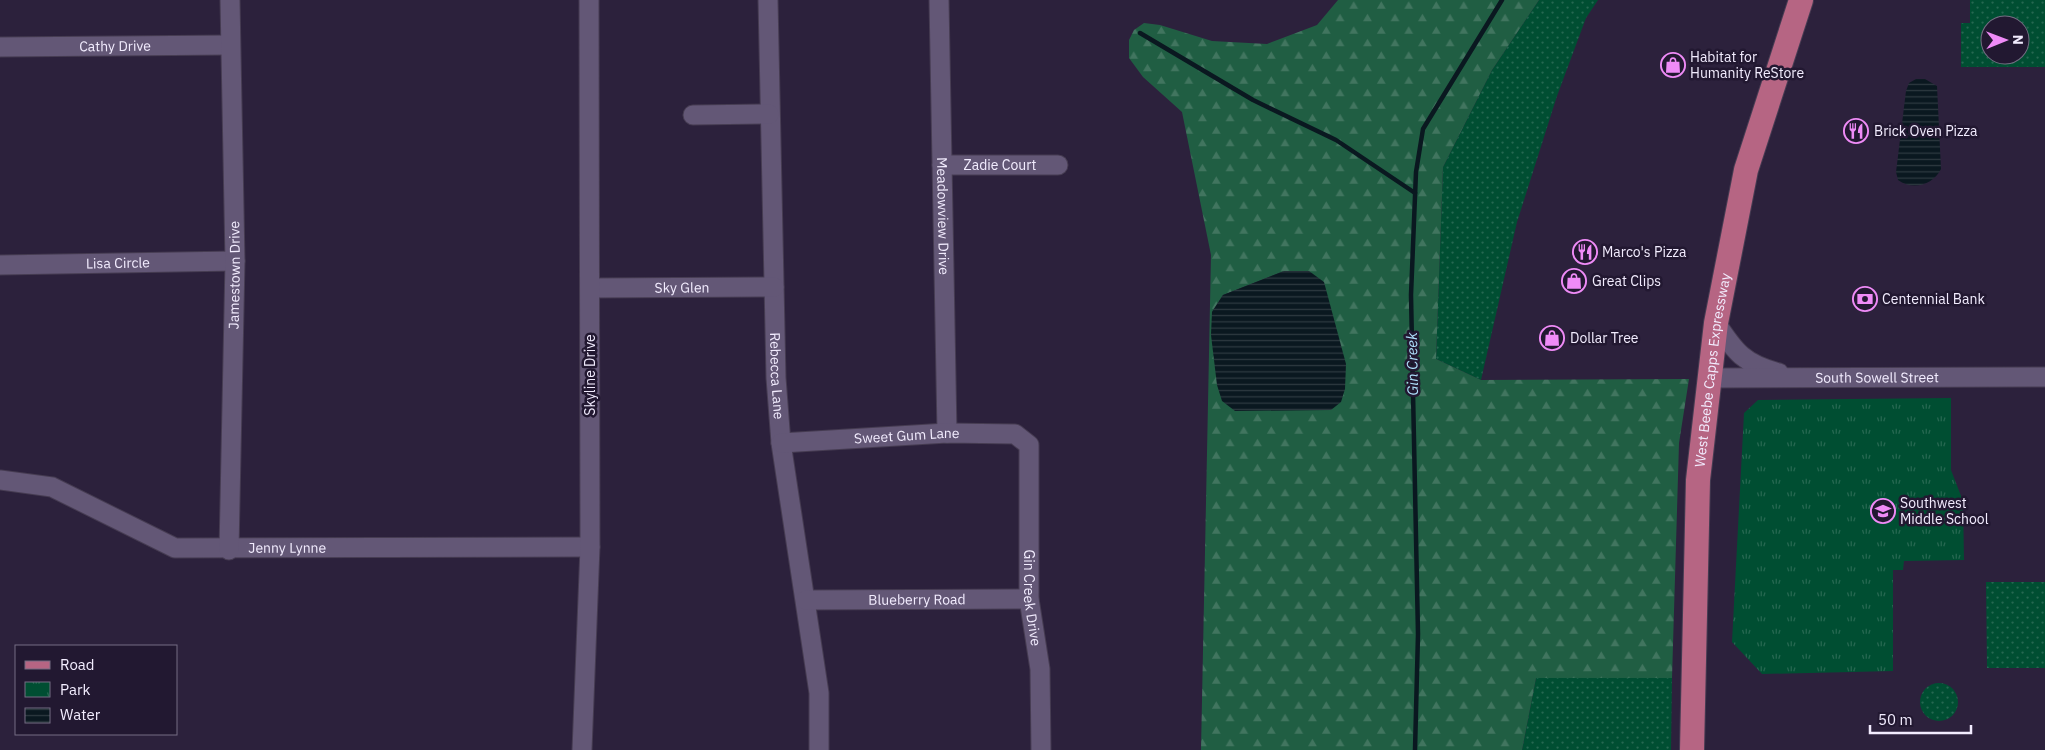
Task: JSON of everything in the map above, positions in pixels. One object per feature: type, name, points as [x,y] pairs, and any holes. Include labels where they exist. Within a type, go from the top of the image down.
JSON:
[{"type":"main road","name":"West Beebe Capps Expressway","points":[[1692,750],[1698,480],[1708,378],[1716,323],[1746,170],[1801,0]]},
{"type":"street","name":"Jamestown Drive","points":[[229,550],[236,261],[230,0]]},
{"type":"street","name":"Skyline Drive","points":[[582,750],[590,548],[589,0]]},
{"type":"street","name":"Rebecca Lane","points":[[768,0],[776,378],[781,443],[819,694],[819,750]]},
{"type":"street","name":"Meadowview Drive","points":[[939,0],[947,433]]},
{"type":"street","name":"Cathy Drive","points":[[0,48],[230,45]]},
{"type":"street","points":[[693,115],[769,114]]},
{"type":"street","name":"Zadie Court","points":[[942,165],[1058,165]]},
{"type":"street","name":"Lisa Circle","points":[[0,265],[236,261]]},
{"type":"street","name":"Sky Glen","points":[[590,288],[774,287]]},
{"type":"street","points":[[1716,323],[1734,350],[1743,358],[1765,369],[1797,378]]},
{"type":"street","name":"South Sowell Street","points":[[1708,378],[2045,377]]},
{"type":"street","name":"Sweet Gum Lane","points":[[781,443],[947,433],[1015,434],[1029,445]]},
{"type":"street","name":"Gin Creek Drive","points":[[1029,445],[1029,599],[1040,669],[1041,750]]},
{"type":"street","name":"Jenny Lynne","points":[[0,480],[52,487],[175,548],[229,550],[590,548]]},
{"type":"street","name":"Blueberry Road","points":[[806,600],[1029,599]]},
{"type":"green space","points":[[1338,0],[1539,0],[1492,70],[1443,167],[1436,359],[1481,380],[1689,379],[1679,443],[1672,678],[1536,678],[1522,750],[1201,750],[1211,255],[1182,112],[1143,77],[1129,58],[1129,40],[1134,30],[1144,23],[1160,25],[1212,41],[1267,44],[1317,25]],"holes":[[[1284,271],[1212,312],[1223,295]]]},
{"type":"green space","points":[[1539,0],[1598,0],[1586,18],[1557,96],[1517,222],[1481,380],[1436,359],[1443,167],[1492,70]]},
{"type":"green space","points":[[1970,0],[2045,0],[2045,67],[1961,67],[1961,23],[1970,23]]},
{"type":"green space","points":[[1951,398],[1951,470],[1963,501],[1964,560],[1904,561],[1903,570],[1893,570],[1893,671],[1762,674],[1732,642],[1744,413],[1758,400]]},
{"type":"green space","points":[[1986,582],[2045,582],[2045,668],[1987,668]]},
{"type":"green space","points":[[1536,678],[1672,678],[1671,750],[1522,750]]},
{"type":"green space","points":[[1939,683],[1953,688],[1958,702],[1953,716],[1939,721],[1925,716],[1920,702],[1925,688]]},
{"type":"water","points":[[1916,79],[1925,79],[1937,86],[1941,169],[1933,179],[1916,186],[1898,180],[1896,172],[1906,91],[1909,83]]},
{"type":"water","points":[[1284,271],[1309,271],[1324,282],[1346,364],[1345,389],[1341,402],[1331,410],[1235,411],[1222,401],[1217,385],[1211,335],[1212,312],[1223,295]]},
{"type":"waterway","name":"Gin Creek","points":[[1415,750],[1418,634],[1411,295],[1416,172],[1423,129],[1502,0]]},
{"type":"waterway","points":[[1140,33],[1253,100],[1336,140],[1415,193]]},
{"type":"place","name":"Habitat for Humanity ReStore","points":[[1673,65]]},
{"type":"place","name":"Brick Oven Pizza","points":[[1856,131]]},
{"type":"place","name":"Marco's Pizza","points":[[1585,252]]},
{"type":"place","name":"Great Clips","points":[[1574,281]]},
{"type":"place","name":"Centennial Bank","points":[[1865,299]]},
{"type":"place","name":"Dollar Tree","points":[[1552,338]]},
{"type":"place","name":"Southwest Middle School","points":[[1883,511]]}]
